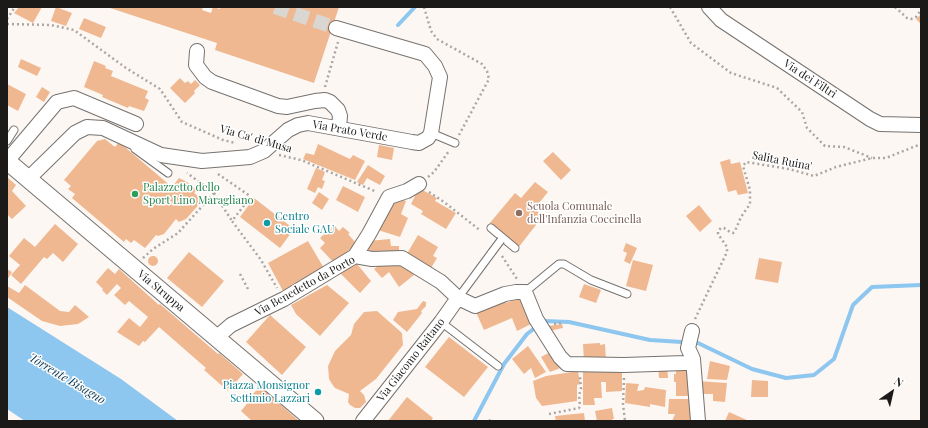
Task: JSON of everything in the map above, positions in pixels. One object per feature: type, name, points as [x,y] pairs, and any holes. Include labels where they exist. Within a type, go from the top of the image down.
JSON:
[{"type":"street","name":"Via dei Filtri","points":[[709,7],[721,20],[870,119],[880,124],[921,125]]},
{"type":"street","points":[[339,28],[425,54],[436,66],[440,77],[431,133]]},
{"type":"street","points":[[197,51],[196,65],[212,82],[278,106],[287,107],[315,100],[330,102],[338,110],[340,116],[339,128]]},
{"type":"street","points":[[7,161],[57,102],[74,98],[136,124]]},
{"type":"street","name":"Via Prato Verde","points":[[29,178],[75,132],[87,127],[103,128],[161,155],[202,161],[250,157],[264,151],[288,130],[298,125],[308,123],[419,143],[428,138],[431,133]]},
{"type":"street","name":"Via Struppa","points":[[7,161],[29,178],[315,421]]},
{"type":"street","points":[[355,256],[388,197],[407,191],[419,184]]},
{"type":"street","name":"Via Benedetto da Porto","points":[[216,338],[231,326],[284,299],[355,256],[372,259],[402,258],[441,282],[458,298],[475,306],[506,294],[524,292]]},
{"type":"street","points":[[524,292],[539,324],[560,357],[567,364],[624,365],[692,362]]},
{"type":"street","name":"Via Giacomo Raitano","points":[[363,421],[441,322],[458,298]]},
{"type":"street","points":[[692,331],[688,348],[692,355],[698,421]]},
{"type":"lane","points":[[7,141],[14,130]]},
{"type":"lane","points":[[431,133],[455,143]]},
{"type":"lane","points":[[125,138],[126,142],[168,173]]},
{"type":"lane","points":[[491,228],[502,239],[515,248]]},
{"type":"lane","points":[[458,298],[495,252],[502,239]]},
{"type":"lane","points":[[524,292],[559,264],[564,264],[591,280],[627,294]]},
{"type":"lane","points":[[441,322],[498,366]]},
{"type":"path","points":[[7,19],[15,7]]},
{"type":"path","points":[[424,7],[431,31],[437,39],[482,64],[487,70],[488,79],[455,143],[434,172],[419,184],[484,234]]},
{"type":"path","points":[[670,7],[691,43],[731,73],[777,88],[802,112],[807,128],[825,146],[844,148],[872,158]]},
{"type":"path","points":[[895,7],[907,18],[911,19],[921,10]]},
{"type":"path","name":"Via Ca' di Musa","points":[[7,24],[51,24],[74,30],[126,68],[160,89],[182,122],[223,140],[237,144]]},
{"type":"path","points":[[324,91],[339,28]]},
{"type":"path","name":"Salita Ruina'","points":[[692,331],[698,312],[727,252],[727,247],[718,234],[718,231],[719,229],[724,228],[733,233],[750,204],[750,190],[743,166],[746,162],[789,169],[814,176],[836,167],[872,158],[886,158],[921,144]]},
{"type":"path","name":"Via Ca' di Musa","points":[[264,151],[301,160],[388,197]]},
{"type":"path","points":[[168,173],[177,169],[186,172],[214,193],[232,221],[261,260],[284,299]]},
{"type":"path","points":[[214,171],[250,196],[232,221]]},
{"type":"path","points":[[143,259],[143,257],[153,249],[178,233],[214,193]]},
{"type":"path","points":[[495,252],[524,292]]},
{"type":"path","points":[[240,274],[248,290]]},
{"type":"path","points":[[549,414],[579,408],[579,394],[581,389],[579,365]]},
{"type":"path","points":[[624,365],[623,404],[625,421]]},
{"type":"water","name":"Torrente Bisagno","points":[[7,307],[121,379],[178,421],[25,421],[7,409]]},
{"type":"building","points":[[19,7],[42,7],[33,23],[14,13]]},
{"type":"building","points":[[56,7],[72,13],[66,26],[51,21]]},
{"type":"building","points":[[107,7],[203,7],[202,10],[211,13],[213,7],[220,9],[220,7],[339,7],[314,83],[215,50],[217,43]]},
{"type":"building","points":[[921,14],[921,24],[916,19]]},
{"type":"building","points":[[84,18],[106,27],[101,38],[79,29]]},
{"type":"building","points":[[21,59],[41,68],[37,76],[18,67]]},
{"type":"building","points":[[94,61],[113,71],[111,76],[148,91],[145,98],[149,100],[144,111],[129,106],[128,108],[102,97],[103,95],[84,87]]},
{"type":"building","points":[[180,78],[185,83],[188,81],[191,84],[195,80],[200,85],[194,91],[195,93],[185,103],[170,88]]},
{"type":"building","points":[[7,84],[26,94],[18,111],[7,105]]},
{"type":"building","points":[[42,87],[50,92],[44,102],[36,97]]},
{"type":"building","name":"Palazzetto dello Sport Lino Maragliano","points":[[105,139],[115,147],[119,142],[172,187],[179,178],[187,182],[197,190],[194,193],[203,200],[186,219],[179,222],[176,219],[164,234],[158,236],[156,235],[145,248],[134,240],[131,243],[126,239],[124,242],[72,198],[75,194],[68,189],[71,186],[64,180],[97,141]]},
{"type":"building","points":[[318,144],[350,159],[353,155],[365,161],[355,180],[303,159],[306,153],[314,155]]},
{"type":"building","points":[[379,145],[394,148],[392,160],[377,157]]},
{"type":"building","points":[[553,152],[571,170],[561,180],[543,161]]},
{"type":"building","points":[[730,159],[731,164],[740,162],[748,193],[738,195],[736,190],[728,192],[720,162]]},
{"type":"building","points":[[368,165],[385,176],[380,185],[367,178],[363,185],[357,182]]},
{"type":"building","points":[[316,168],[325,172],[322,180],[325,181],[322,189],[318,187],[315,193],[307,189]]},
{"type":"building","points":[[7,177],[16,185],[12,191],[26,206],[12,219],[7,214]]},
{"type":"building","name":"Scuola Comunale dell'Infanzia Coccinella","points":[[535,182],[548,192],[534,209],[543,216],[518,248],[489,224],[515,193],[521,198]]},
{"type":"building","points":[[343,186],[365,197],[358,212],[336,200]]},
{"type":"building","points":[[419,188],[437,198],[435,201],[456,213],[446,229],[421,214],[423,211],[411,204]]},
{"type":"building","points":[[319,192],[329,199],[322,210],[312,203]]},
{"type":"building","points":[[393,197],[406,201],[401,214],[408,218],[400,237],[378,230]]},
{"type":"building","name":"Centro Sociale GAU","points":[[254,198],[294,229],[280,248],[240,217]]},
{"type":"building","points":[[699,205],[712,221],[700,232],[686,216]]},
{"type":"building","points":[[55,224],[78,244],[63,262],[53,253],[47,259],[44,257],[21,284],[11,275],[20,265],[9,256],[24,238],[35,247]]},
{"type":"building","points":[[334,225],[339,231],[343,227],[350,233],[348,234],[356,243],[335,264],[320,248],[325,243],[320,238]]},
{"type":"building","points":[[418,235],[438,247],[433,256],[437,258],[431,268],[405,257]]},
{"type":"building","points":[[390,239],[391,246],[399,246],[399,254],[369,256],[368,241]]},
{"type":"building","points":[[308,241],[325,270],[284,293],[268,263]]},
{"type":"building","points":[[626,243],[637,248],[630,264],[624,261],[627,253],[623,251]]},
{"type":"building","points":[[189,252],[224,281],[202,307],[167,278]]},
{"type":"building","points":[[153,256],[158,261],[153,266],[148,261]]},
{"type":"building","points":[[759,258],[782,262],[778,283],[755,279]]},
{"type":"building","points":[[353,259],[371,281],[360,293],[338,271]]},
{"type":"building","points":[[387,259],[402,261],[419,271],[399,287],[389,272],[382,278],[374,269]]},
{"type":"building","points":[[633,260],[653,265],[646,291],[626,286]]},
{"type":"building","points":[[108,268],[115,274],[119,269],[159,305],[160,304],[243,374],[228,391],[204,370],[206,368],[159,327],[145,342],[143,341],[139,346],[117,332],[129,318],[140,327],[148,317],[129,301],[125,305],[114,295],[121,288],[117,284],[107,295],[102,290],[103,289],[96,282]]},
{"type":"building","points":[[7,269],[12,272],[7,280]]},
{"type":"building","points":[[584,284],[601,290],[596,303],[579,297]]},
{"type":"building","points":[[25,285],[60,311],[69,312],[75,305],[89,317],[78,324],[60,326],[42,321],[7,297],[7,286],[19,293]]},
{"type":"building","points":[[327,285],[349,303],[320,336],[296,314],[291,305]]},
{"type":"building","points":[[523,296],[535,322],[517,331],[512,318],[484,330],[475,310],[503,297],[506,303]]},
{"type":"building","points":[[423,301],[426,302],[426,306],[407,332],[393,320],[398,312],[417,309]]},
{"type":"building","points":[[377,311],[402,333],[403,345],[376,379],[360,391],[364,395],[366,402],[360,408],[355,408],[348,402],[349,394],[335,388],[332,384],[329,379],[328,366],[335,351],[351,335],[354,324],[364,312]]},
{"type":"building","points":[[270,315],[306,347],[282,375],[246,342]]},
{"type":"building","points":[[562,324],[563,328],[549,331],[548,326]]},
{"type":"building","points":[[449,337],[488,367],[464,397],[425,367]]},
{"type":"building","points":[[600,343],[600,345],[605,344],[606,361],[584,362],[583,344]]},
{"type":"building","points":[[528,346],[546,372],[535,378],[531,368],[524,374],[512,359]]},
{"type":"building","points":[[554,350],[563,367],[550,372],[541,357]]},
{"type":"building","points":[[710,361],[730,366],[727,380],[707,379]]},
{"type":"building","points":[[690,365],[692,396],[676,396],[676,382],[674,382],[674,374],[676,374],[676,366]]},
{"type":"building","points":[[622,366],[622,391],[606,392],[606,382],[601,382],[602,398],[594,398],[595,405],[583,405],[583,368]]},
{"type":"building","points":[[658,366],[667,366],[668,378],[659,378]]},
{"type":"building","points":[[578,371],[580,384],[577,385],[577,401],[542,406],[536,398],[533,381],[546,376]]},
{"type":"building","points":[[752,380],[768,381],[768,397],[751,397]]},
{"type":"building","points":[[697,381],[727,383],[725,402],[713,401],[713,394],[699,394]]},
{"type":"building","points":[[626,383],[639,384],[637,391],[644,390],[645,387],[666,390],[665,407],[650,404],[650,407],[625,403]]},
{"type":"building","points":[[260,386],[299,421],[252,421],[241,411]]},
{"type":"building","points":[[407,397],[433,418],[431,421],[388,421]]},
{"type":"building","points":[[669,399],[696,399],[695,421],[672,421],[675,414],[668,414]]},
{"type":"building","points":[[612,408],[614,419],[612,419],[612,421],[597,421],[595,411]]},
{"type":"building","points":[[729,412],[749,421],[725,421]]},
{"type":"building","points":[[584,413],[585,421],[556,421],[555,416]]},
{"type":"waterway","points":[[398,25],[415,7]]},
{"type":"waterway","points":[[474,421],[504,364],[527,334],[544,321],[569,322],[650,340],[698,343],[752,369],[786,378],[814,375],[834,359],[853,305],[872,287],[921,285]]},
{"type":"tunnel","points":[[275,7],[336,28]]},
{"type":"place","name":"Palazzetto dello Sport Lino Maragliano","points":[[135,194]]},
{"type":"place","name":"Scuola Comunale dell'Infanzia Coccinella","points":[[519,213]]},
{"type":"place","name":"Centro Sociale GAU","points":[[267,223]]},
{"type":"place","name":"Piazza Monsignor Settimio Lazzari","points":[[318,392]]}]
